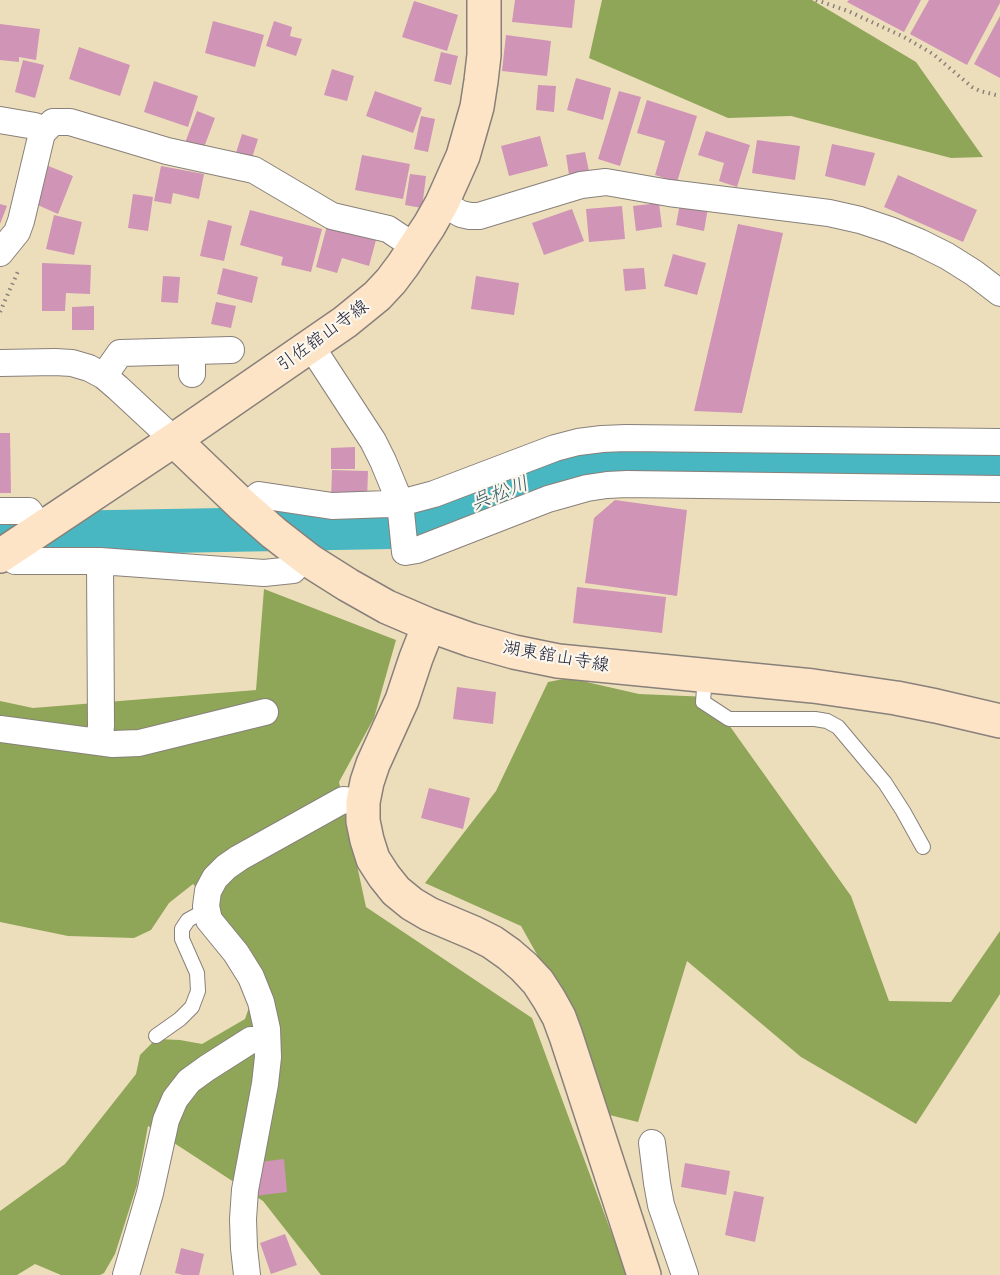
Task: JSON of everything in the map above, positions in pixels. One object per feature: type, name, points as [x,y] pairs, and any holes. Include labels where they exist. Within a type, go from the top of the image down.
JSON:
[{"type":"main road","name":"引佐舘山寺線","points":[[7,554],[45,520],[174,440],[311,346],[377,296],[415,247],[442,203],[463,156],[477,107],[484,55],[484,0]]},
{"type":"main road","name":"湖東舘山寺線","points":[[174,440],[274,533],[348,585],[387,607],[471,640],[558,661],[813,687],[896,698],[1000,721]]},
{"type":"main road","points":[[429,625],[402,700],[367,782],[363,801],[363,821],[370,850],[384,876],[396,891],[429,914],[492,942],[524,967],[549,999],[566,1036],[644,1275]]},
{"type":"street","points":[[0,120],[35,126],[42,133]]},
{"type":"street","points":[[0,253],[17,232],[42,133],[53,122],[70,122],[167,150],[254,170],[332,216],[388,229],[415,247]]},
{"type":"street","points":[[442,203],[461,214],[479,216],[581,186],[606,182],[669,193],[830,213],[860,220],[919,242],[947,256],[1000,293]]},
{"type":"street","points":[[311,346],[373,441],[383,461],[401,507],[405,552],[417,550],[548,499],[607,485],[1000,489]]},
{"type":"street","points":[[104,376],[120,353],[192,363],[231,350]]},
{"type":"street","points":[[0,363],[55,362],[72,363],[89,368],[104,376],[174,440]]},
{"type":"street","points":[[246,508],[258,495],[332,506],[389,504],[401,507],[555,448],[602,439],[1000,442]]},
{"type":"street","points":[[0,511],[29,511],[45,520]]},
{"type":"street","points":[[7,554],[15,561],[100,561],[264,573],[293,570],[302,554]]},
{"type":"street","points":[[99,742],[101,726],[100,561]]},
{"type":"street","points":[[0,729],[113,744],[140,743],[265,712]]},
{"type":"street","points":[[247,1275],[243,1219],[245,1190],[266,1075],[267,1029],[261,1002],[251,977],[236,954],[209,921],[206,906],[208,891],[215,878],[226,867],[344,800],[363,801]]},
{"type":"street","points":[[126,1275],[150,1193],[166,1120],[175,1099],[189,1081],[207,1068],[251,1040],[267,1039]]},
{"type":"street","points":[[651,1143],[661,1205],[685,1275]]},
{"type":"lane","points":[[705,676],[703,702],[729,719],[815,719],[838,727],[885,783],[922,847]]},
{"type":"lane","points":[[156,1036],[180,1019],[192,1007],[198,991],[197,973],[182,939],[182,929],[188,920],[207,912]]},
{"type":"path","points":[[816,0],[854,13],[912,41],[933,54],[972,87],[1000,96]]},
{"type":"green space","points":[[602,0],[812,0],[916,62],[983,157],[951,158],[791,116],[728,118],[589,58]]},
{"type":"green space","points":[[264,589],[396,640],[374,718],[339,782],[366,907],[532,1018],[627,1275],[321,1275],[263,1201],[148,1126],[137,1185],[115,1254],[104,1273],[100,1275],[61,1275],[35,1264],[17,1275],[0,1275],[0,1211],[65,1164],[136,1074],[140,1055],[156,1039],[202,1044],[245,1019],[257,984],[215,906],[193,884],[169,903],[151,930],[134,938],[68,936],[0,922],[0,701],[33,708],[256,690]]},
{"type":"green space","points":[[569,678],[639,694],[709,697],[851,896],[889,1001],[951,1002],[1000,931],[1000,994],[916,1124],[801,1057],[687,961],[638,1122],[597,1112],[558,992],[521,926],[425,883],[496,791],[548,682]]},
{"type":"building","points":[[515,0],[575,0],[572,28],[512,22]]},
{"type":"building","points":[[849,0],[921,0],[904,32],[847,2]]},
{"type":"building","points":[[929,0],[1000,0],[967,65],[910,34]]},
{"type":"building","points":[[414,1],[458,15],[447,51],[402,37]]},
{"type":"building","points":[[1000,16],[1000,78],[974,64]]},
{"type":"building","points":[[213,21],[264,35],[255,67],[205,53]]},
{"type":"building","points":[[274,21],[292,27],[290,36],[302,39],[296,56],[266,46]]},
{"type":"building","points":[[0,24],[40,29],[36,60],[19,57],[19,62],[0,60]]},
{"type":"building","points":[[506,35],[551,41],[547,76],[502,71]]},
{"type":"building","points":[[79,47],[130,65],[120,96],[69,79]]},
{"type":"building","points":[[441,52],[458,56],[451,85],[434,81]]},
{"type":"building","points":[[23,60],[44,65],[35,98],[15,92]]},
{"type":"building","points":[[332,69],[354,76],[347,101],[324,95]]},
{"type":"building","points":[[576,78],[611,88],[603,120],[567,110]]},
{"type":"building","points":[[154,81],[198,96],[188,127],[144,112]]},
{"type":"building","points":[[538,85],[556,86],[554,112],[536,110]]},
{"type":"building","points":[[375,91],[422,108],[413,133],[366,116]]},
{"type":"building","points":[[619,91],[641,97],[620,166],[598,159]]},
{"type":"building","points":[[647,100],[697,116],[677,182],[655,175],[665,141],[637,133]]},
{"type":"building","points":[[197,111],[215,118],[203,150],[185,143]]},
{"type":"building","points":[[421,116],[435,119],[428,152],[414,149]]},
{"type":"building","points":[[706,131],[750,145],[737,187],[719,181],[724,163],[698,155]]},
{"type":"building","points":[[242,134],[258,139],[250,164],[234,159]]},
{"type":"building","points":[[540,136],[548,166],[509,176],[501,146]]},
{"type":"building","points":[[757,140],[800,146],[795,180],[752,173]]},
{"type":"building","points":[[832,144],[875,153],[865,186],[825,176]]},
{"type":"building","points":[[585,152],[589,171],[569,175],[566,155]]},
{"type":"building","points":[[362,155],[410,164],[403,199],[355,190]]},
{"type":"building","points":[[46,165],[73,176],[58,214],[31,202]]},
{"type":"building","points":[[161,166],[204,174],[199,199],[173,193],[171,204],[154,201]]},
{"type":"building","points":[[410,174],[426,176],[422,208],[405,205]]},
{"type":"building","points":[[898,175],[977,210],[963,242],[884,207]]},
{"type":"building","points":[[133,194],[153,197],[148,231],[128,228]]},
{"type":"building","points":[[659,203],[662,227],[636,231],[633,206]]},
{"type":"building","points":[[680,203],[708,208],[704,231],[676,225]]},
{"type":"building","points":[[0,204],[7,206],[0,224]]},
{"type":"building","points":[[622,206],[625,239],[589,242],[586,209]]},
{"type":"building","points":[[572,209],[584,241],[544,255],[532,223]]},
{"type":"building","points":[[250,210],[322,229],[311,272],[281,265],[283,257],[240,245]]},
{"type":"building","points":[[54,215],[82,222],[74,255],[46,249]]},
{"type":"building","points":[[208,220],[232,226],[224,261],[200,256]]},
{"type":"building","points":[[738,224],[783,233],[742,413],[694,411]]},
{"type":"building","points":[[327,226],[376,240],[369,266],[342,258],[337,273],[316,267]]},
{"type":"building","points":[[673,254],[706,263],[697,295],[664,286]]},
{"type":"building","points":[[42,263],[91,265],[90,294],[66,293],[65,311],[42,311]]},
{"type":"building","points":[[223,268],[258,277],[252,303],[217,294]]},
{"type":"building","points":[[644,268],[646,289],[625,291],[623,269]]},
{"type":"building","points":[[163,276],[180,277],[178,303],[161,302]]},
{"type":"building","points":[[476,276],[519,283],[514,315],[471,309]]},
{"type":"building","points":[[216,302],[236,306],[231,328],[211,324]]},
{"type":"building","points":[[94,306],[94,330],[72,330],[72,307]]},
{"type":"building","points":[[0,433],[10,433],[11,493],[0,493]]},
{"type":"building","points":[[355,447],[355,469],[331,469],[331,448]]},
{"type":"building","points":[[332,470],[368,471],[367,501],[331,500]]},
{"type":"building","points":[[615,500],[687,510],[677,596],[585,583],[594,518]]},
{"type":"building","points":[[577,587],[666,597],[662,633],[573,623]]},
{"type":"building","points":[[457,687],[496,692],[493,724],[453,719]]},
{"type":"building","points":[[429,788],[470,798],[463,829],[421,818]]},
{"type":"building","points":[[284,1159],[287,1192],[255,1196],[252,1163]]},
{"type":"building","points":[[685,1163],[730,1171],[726,1195],[681,1187]]},
{"type":"building","points":[[734,1191],[764,1197],[755,1242],[725,1235]]},
{"type":"building","points":[[285,1234],[297,1265],[271,1274],[260,1243]]},
{"type":"building","points":[[181,1248],[204,1254],[199,1275],[175,1273]]},
{"type":"waterway","name":"呉松川","points":[[0,534],[408,525],[442,516],[561,470],[605,462],[1000,466]]}]
